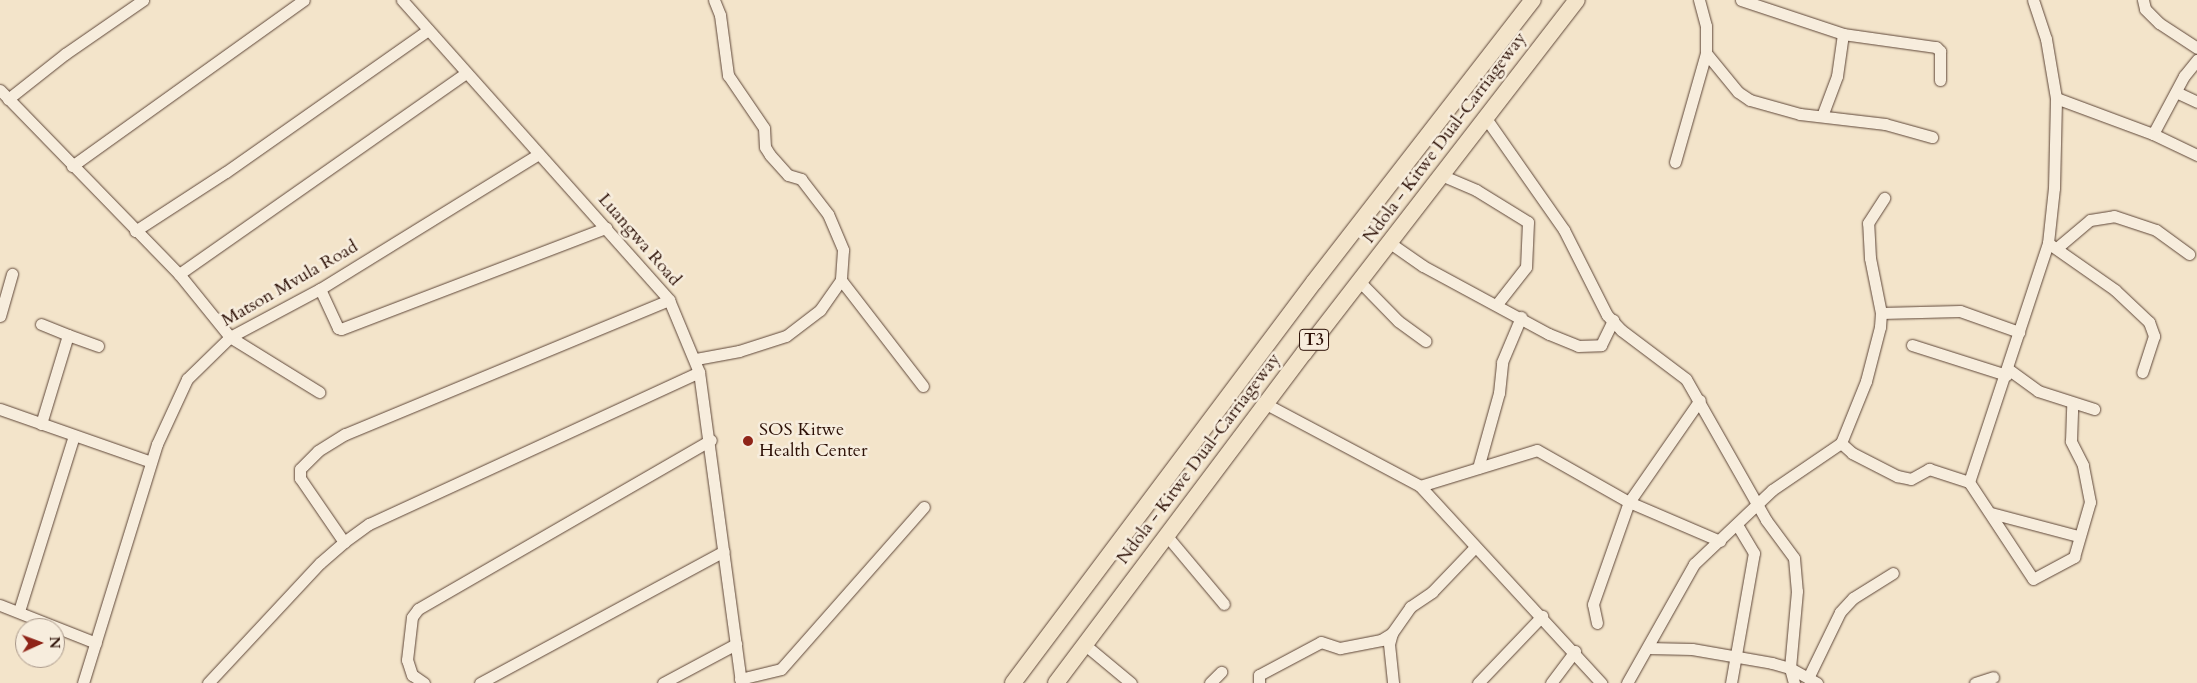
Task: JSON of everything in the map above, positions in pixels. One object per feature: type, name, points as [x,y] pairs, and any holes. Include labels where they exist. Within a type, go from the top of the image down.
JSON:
[{"type":"highway","name":"Ndola - Kitwe Dual-Carriageway","points":[[1013,683],[1314,282],[1533,0]]},
{"type":"highway","name":"Ndola - Kitwe Dual-Carriageway","points":[[1056,683],[1166,535],[1576,0]]},
{"type":"street","points":[[8,99],[65,54],[143,0]]},
{"type":"street","points":[[72,166],[304,0]]},
{"type":"street","name":"Luangwa Road","points":[[402,0],[670,300],[700,372],[711,440],[741,681]]},
{"type":"street","points":[[696,359],[739,351],[786,336],[820,310],[841,280],[843,250],[828,214],[800,179],[788,175],[770,156],[765,146],[764,128],[728,75],[720,15],[714,0]]},
{"type":"street","points":[[1675,162],[1706,53],[1706,26],[1699,0]]},
{"type":"street","points":[[1741,0],[1843,34],[1936,47],[1940,51],[1940,80]]},
{"type":"street","points":[[1969,482],[2019,332],[2053,245],[2056,98],[2046,39],[2033,0]]},
{"type":"street","points":[[2143,0],[2145,9],[2158,23],[2197,48]]},
{"type":"street","points":[[135,231],[226,172],[428,30]]},
{"type":"street","points":[[1822,116],[1837,76],[1843,34]]},
{"type":"street","points":[[1706,53],[1738,92],[1750,100],[1800,114],[1885,124],[1932,137]]},
{"type":"street","points":[[2153,134],[2176,92],[2197,60]]},
{"type":"street","points":[[179,274],[466,73]]},
{"type":"street","points":[[0,90],[135,231],[179,274],[230,337],[319,392]]},
{"type":"street","points":[[2176,92],[2197,102]]},
{"type":"street","points":[[2056,98],[2153,134],[2197,155]]},
{"type":"street","points":[[1485,117],[1564,230],[1580,256],[1596,295],[1613,320],[1676,370],[1700,400],[1757,503],[1791,552],[1797,567],[1790,668],[1794,683]]},
{"type":"street","name":"Matson Mvula Road","points":[[83,683],[151,462],[167,418],[187,378],[230,337],[320,289],[539,154]]},
{"type":"street","points":[[1441,175],[1476,190],[1528,222],[1530,232],[1526,267],[1497,304]]},
{"type":"street","points":[[1627,683],[1690,571],[1738,526],[1757,503],[1840,443],[1866,381],[1881,313],[1870,258],[1868,223],[1884,198]]},
{"type":"street","points":[[2053,245],[2090,220],[2114,216],[2156,230],[2189,254]]},
{"type":"street","points":[[320,289],[338,328],[341,329],[606,228]]},
{"type":"street","points":[[1390,243],[1423,266],[1550,334],[1578,346],[1592,348],[1604,341],[1613,320]]},
{"type":"street","points":[[2053,245],[2115,290],[2149,322],[2154,336],[2142,372]]},
{"type":"street","points":[[0,316],[12,274]]},
{"type":"street","points":[[841,280],[923,386]]},
{"type":"street","points":[[1360,282],[1398,321],[1426,341]]},
{"type":"street","points":[[344,542],[300,478],[300,469],[328,443],[373,421],[670,300]]},
{"type":"street","points":[[1881,313],[1960,311],[2019,332]]},
{"type":"street","points":[[1478,468],[1498,393],[1502,362],[1521,317]]},
{"type":"street","points":[[41,324],[98,346]]},
{"type":"street","points":[[41,424],[68,335]]},
{"type":"street","points":[[1912,344],[2007,372],[2038,391],[2094,409]]},
{"type":"street","points":[[208,683],[320,563],[368,524],[700,372]]},
{"type":"street","points":[[1597,623],[1593,604],[1629,502],[1700,400]]},
{"type":"street","points":[[1840,443],[1852,453],[1896,476],[1911,479],[1929,469],[1969,482],[2033,579],[2074,557],[2078,536],[2090,502],[2083,465],[2071,440],[2072,403]]},
{"type":"street","points":[[1266,404],[1420,486],[1475,547],[1575,651],[1601,683]]},
{"type":"street","points":[[1,411],[151,462]]},
{"type":"street","points":[[19,612],[74,436]]},
{"type":"street","points":[[424,683],[412,675],[407,660],[412,616],[418,609],[711,440]]},
{"type":"street","points":[[1420,486],[1537,450],[1629,502],[1720,541]]},
{"type":"street","points":[[741,681],[781,670],[924,507]]},
{"type":"street","points":[[1991,513],[2078,536]]},
{"type":"street","points":[[1732,683],[1735,656],[1754,553],[1738,526]]},
{"type":"street","points":[[1166,535],[1224,604]]},
{"type":"street","points":[[1259,683],[1260,675],[1322,642],[1340,648],[1381,640],[1392,633],[1410,608],[1432,592],[1475,547]]},
{"type":"street","points":[[480,683],[724,551]]},
{"type":"street","points":[[1648,648],[1692,649],[1735,656],[1790,668],[1812,681],[1840,612],[1853,598],[1893,573]]},
{"type":"street","points":[[0,605],[96,643]]},
{"type":"street","points":[[1478,683],[1542,616]]},
{"type":"street","points":[[1392,633],[1393,683]]},
{"type":"street","points":[[663,683],[736,644]]},
{"type":"street","points":[[1084,644],[1131,683]]},
{"type":"street","points":[[1551,683],[1575,651]]},
{"type":"street","points":[[1210,683],[1221,672]]},
{"type":"street","points":[[1975,683],[1992,677]]},
{"type":"place","name":"SOS Kitwe Health Center","points":[[748,441]]}]
